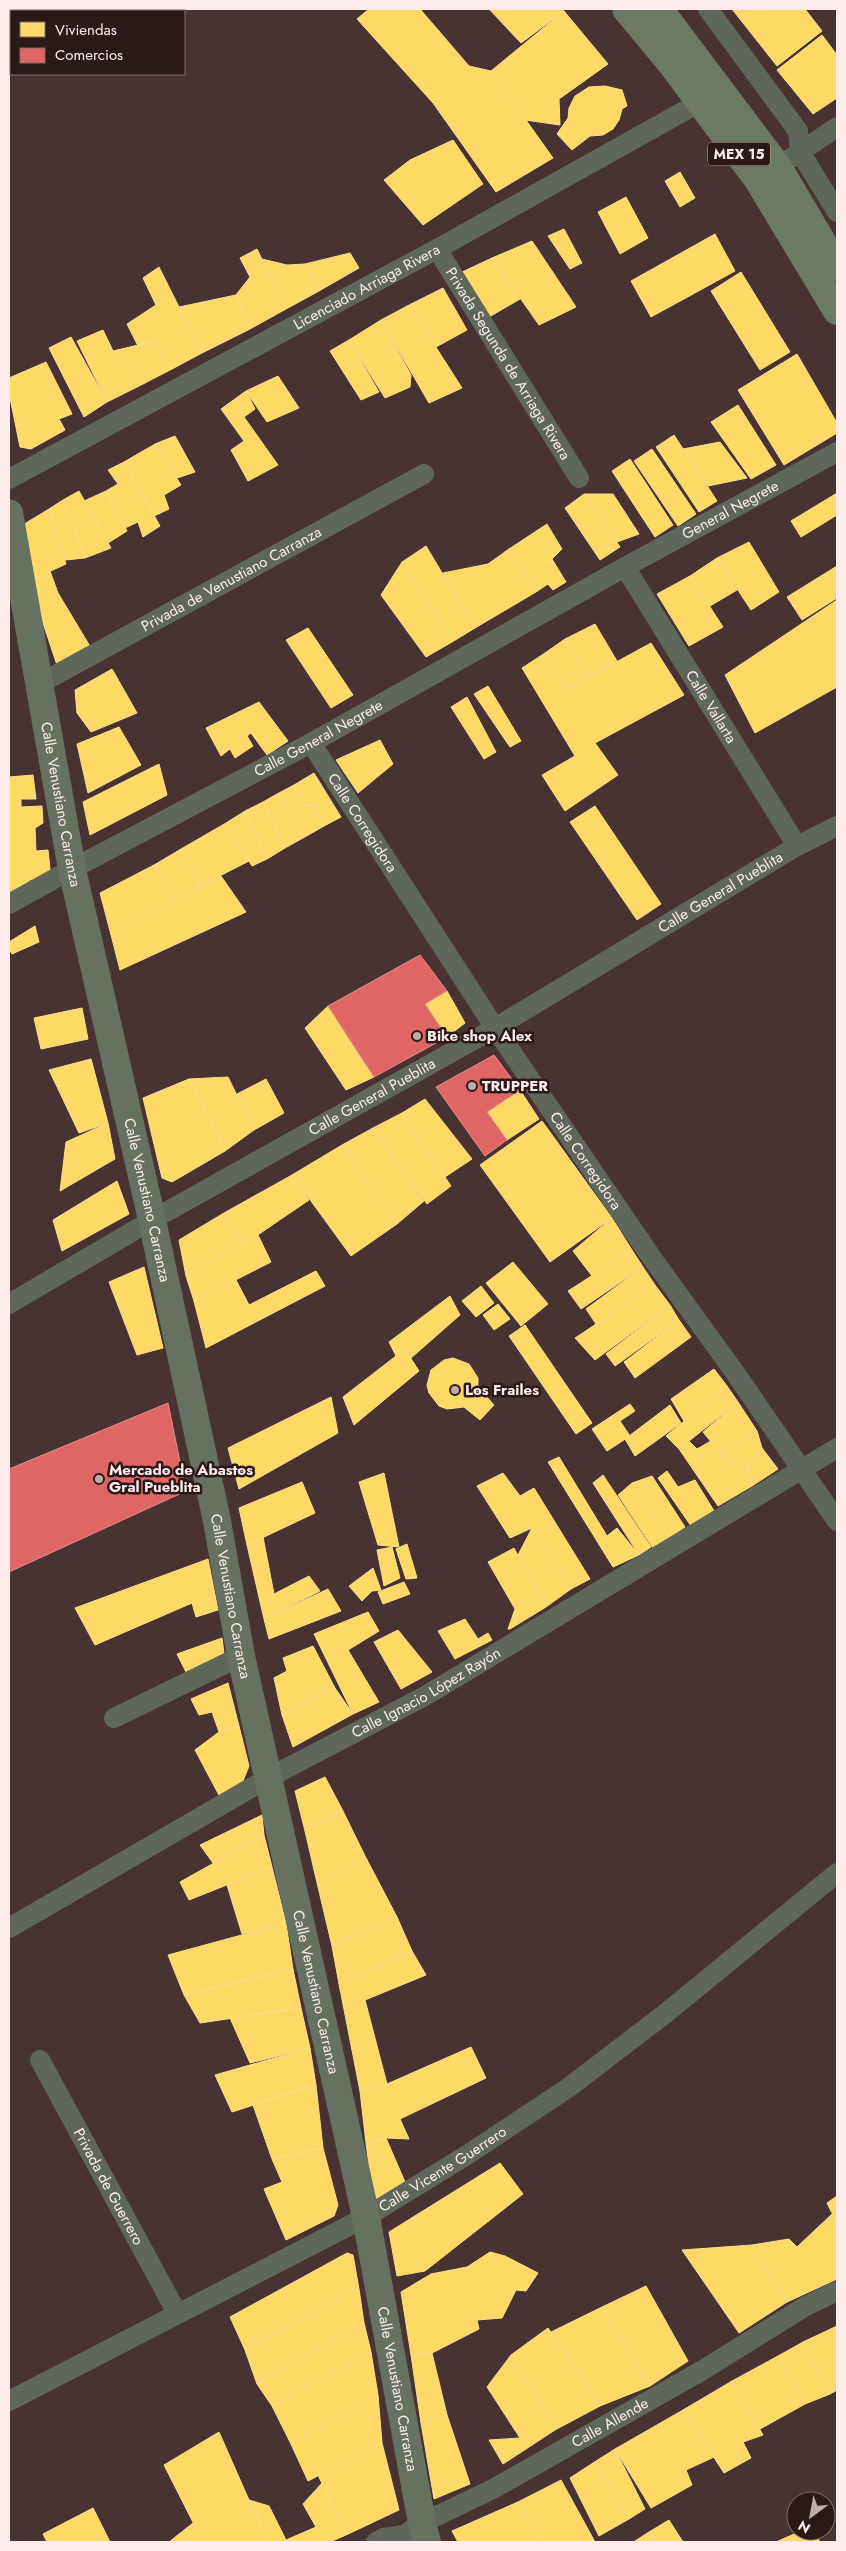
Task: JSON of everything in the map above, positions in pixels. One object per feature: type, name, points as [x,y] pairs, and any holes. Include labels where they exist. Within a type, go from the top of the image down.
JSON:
[{"type":"main road","name":"MEX 15","points":[[626,9],[711,96]]},
{"type":"main road","name":"MEX 15","points":[[659,9],[711,96],[837,267]]},
{"type":"main road","name":"MEX 15","points":[[768,174],[837,311]]},
{"type":"street","points":[[708,9],[798,131],[800,152],[837,212]]},
{"type":"street","name":"Licenciado Arriaga Rivera","points":[[9,479],[437,249],[711,96]]},
{"type":"street","points":[[768,174],[837,127]]},
{"type":"street","name":"Privada Segunda de Arriaga Rivera","points":[[437,249],[579,478]]},
{"type":"street","name":"General Negrete","points":[[624,566],[837,452]]},
{"type":"street","name":"Privada de Venustiano Carranza","points":[[39,684],[424,474]]},
{"type":"street","name":"Calle Venustiano Carranza","points":[[9,518],[72,868],[152,1220],[217,1521],[241,1656],[366,2217],[424,2533]]},
{"type":"street","name":"Calle General Negrete","points":[[9,904],[72,868],[310,743],[624,566]]},
{"type":"street","name":"Calle Vallarta","points":[[624,566],[797,846]]},
{"type":"street","name":"Calle Corregidora","points":[[310,743],[495,1028],[837,1521]]},
{"type":"street","name":"Calle General Pueblita","points":[[9,1304],[152,1220],[495,1028],[797,846],[837,826]]},
{"type":"street","name":"Calle Ignacio López Rayón","points":[[9,1928],[268,1778],[425,1696],[837,1448]]},
{"type":"street","points":[[114,1718],[241,1656]]},
{"type":"street","name":"Calle Vicente Guerrero","points":[[9,2401],[366,2217],[568,2088],[666,2013],[837,1873]]},
{"type":"street","name":"Privada de Guerrero","points":[[40,2060],[177,2313]]},
{"type":"street","name":"Calle Allende","points":[[376,2542],[384,2538],[424,2533],[526,2470],[704,2370],[806,2306],[837,2291]]},
{"type":"street","points":[[424,2533],[440,2534],[446,2542]]},
{"type":"building: Viviendas","points":[[369,9],[420,9],[469,66],[491,71],[553,158],[496,192],[433,103],[357,19]]},
{"type":"building: Viviendas","points":[[489,9],[562,9],[564,11],[521,43]]},
{"type":"building: Viviendas","points":[[732,9],[805,9],[822,31],[777,66]]},
{"type":"building: Viviendas","points":[[564,11],[608,64],[559,99],[560,125],[525,120],[491,71]]},
{"type":"building: Viviendas","points":[[822,35],[837,55],[837,98],[813,114],[777,70]]},
{"type":"building: Viviendas","points":[[605,86],[622,90],[627,106],[622,109],[619,120],[613,129],[603,135],[590,136],[572,150],[557,134],[568,118],[569,108],[575,96],[589,87]]},
{"type":"building: Viviendas","points":[[453,140],[483,184],[423,225],[384,180],[410,160]]},
{"type":"building: Viviendas","points":[[680,172],[695,198],[680,207],[665,181]]},
{"type":"building: Viviendas","points":[[626,197],[648,238],[620,254],[598,212]]},
{"type":"building: Viviendas","points":[[564,229],[582,263],[570,269],[548,236]]},
{"type":"building: Viviendas","points":[[715,234],[735,271],[651,317],[631,281]]},
{"type":"building: Viviendas","points":[[532,241],[576,307],[539,325],[492,258]]},
{"type":"building: Viviendas","points":[[257,249],[286,309],[250,329],[236,295],[250,277],[240,258]]},
{"type":"building: Viviendas","points":[[350,253],[359,268],[319,291],[305,264]]},
{"type":"building: Viviendas","points":[[492,258],[520,299],[489,317],[460,273]]},
{"type":"building: Viviendas","points":[[262,259],[287,265],[305,264],[319,291],[286,309]]},
{"type":"building: Viviendas","points":[[159,267],[202,353],[172,369],[155,341],[138,346],[127,324],[156,305],[143,278]]},
{"type":"building: Viviendas","points":[[741,272],[790,352],[760,370],[711,291]]},
{"type":"building: Viviendas","points":[[443,288],[467,330],[436,347],[409,305]]},
{"type":"building: Viviendas","points":[[236,295],[250,329],[202,353],[179,307]]},
{"type":"building: Viviendas","points":[[409,305],[462,388],[429,403],[381,320]]},
{"type":"building: Viviendas","points":[[381,320],[411,375],[410,387],[385,398],[349,340]]},
{"type":"building: Viviendas","points":[[103,330],[113,351],[145,383],[107,402],[77,341]]},
{"type":"building: Viviendas","points":[[71,337],[107,402],[84,417],[49,348]]},
{"type":"building: Viviendas","points":[[349,340],[379,392],[361,400],[330,351]]},
{"type":"building: Viviendas","points":[[155,341],[172,369],[145,383],[113,351]]},
{"type":"building: Viviendas","points":[[797,354],[837,423],[837,433],[784,465],[738,390]]},
{"type":"building: Viviendas","points":[[46,362],[72,414],[59,419],[65,430],[31,449],[20,447],[9,393],[9,378]]},
{"type":"building: Viviendas","points":[[278,376],[299,408],[267,422],[246,391]]},
{"type":"building: Viviendas","points":[[246,391],[255,409],[244,417],[278,465],[248,481],[231,450],[244,441],[221,409]]},
{"type":"building: Viviendas","points":[[738,405],[776,465],[751,479],[711,422]]},
{"type":"building: Viviendas","points":[[674,435],[717,501],[699,512],[656,447]]},
{"type":"building: Viviendas","points":[[175,436],[195,472],[177,478],[155,444]]},
{"type":"building: Viviendas","points":[[720,442],[747,478],[708,486],[683,449]]},
{"type":"building: Viviendas","points":[[155,444],[181,485],[164,495],[169,509],[154,516],[124,462]]},
{"type":"building: Viviendas","points":[[652,449],[696,514],[678,526],[634,461]]},
{"type":"building: Viviendas","points":[[630,459],[673,525],[655,537],[612,471]]},
{"type":"building: Viviendas","points":[[124,462],[160,526],[143,537],[138,522],[125,528],[106,491],[118,484],[108,470]]},
{"type":"building: Viviendas","points":[[79,491],[111,548],[85,558],[63,500]]},
{"type":"building: Viviendas","points":[[106,491],[127,531],[108,543],[84,501]]},
{"type":"building: Viviendas","points":[[837,493],[837,515],[801,537],[791,521]]},
{"type":"building: Viviendas","points":[[584,494],[620,547],[600,560],[565,508]]},
{"type":"building: Viviendas","points":[[584,494],[613,494],[639,534],[617,542]]},
{"type":"building: Viviendas","points":[[63,500],[85,558],[65,560],[49,509]]},
{"type":"building: Viviendas","points":[[49,509],[66,564],[29,581],[16,529]]},
{"type":"building: Viviendas","points":[[547,524],[562,549],[552,559],[566,582],[553,590],[548,584],[536,592],[509,549]]},
{"type":"building: Viviendas","points":[[749,542],[779,592],[751,610],[717,558]]},
{"type":"building: Viviendas","points":[[426,546],[475,628],[452,642],[402,562]]},
{"type":"building: Viviendas","points":[[509,549],[536,592],[475,628],[443,573],[488,564]]},
{"type":"building: Viviendas","points":[[717,558],[737,590],[710,606],[690,576]]},
{"type":"building: Viviendas","points":[[402,562],[452,642],[426,657],[381,595]]},
{"type":"building: Viviendas","points":[[837,566],[837,598],[802,620],[787,597]]},
{"type":"building: Viviendas","points":[[50,571],[58,593],[91,648],[57,665],[29,581]]},
{"type":"building: Viviendas","points":[[690,576],[723,627],[689,646],[657,594]]},
{"type":"building: Viviendas","points":[[837,600],[837,687],[755,733],[725,675]]},
{"type":"building: Viviendas","points":[[595,624],[617,661],[588,677],[565,639]]},
{"type":"building: Viviendas","points":[[308,628],[353,695],[331,708],[286,640]]},
{"type":"building: Viviendas","points":[[565,639],[588,677],[567,689],[545,653]]},
{"type":"building: Viviendas","points":[[651,643],[684,695],[595,743],[618,775],[565,811],[542,775],[575,756],[522,668],[545,653],[567,689]]},
{"type":"building: Viviendas","points":[[112,669],[137,713],[91,732],[77,713],[75,690]]},
{"type":"building: Viviendas","points":[[488,686],[521,741],[510,747],[474,694]]},
{"type":"building: Viviendas","points":[[467,697],[496,752],[484,759],[451,707]]},
{"type":"building: Viviendas","points":[[259,702],[288,741],[267,755],[251,733],[247,736],[253,746],[235,758],[230,749],[221,756],[206,728]]},
{"type":"building: Viviendas","points":[[119,727],[141,765],[88,793],[77,744]]},
{"type":"building: Viviendas","points":[[380,740],[393,764],[358,793],[336,760]]},
{"type":"building: Viviendas","points":[[159,764],[167,795],[90,835],[83,802]]},
{"type":"building: Viviendas","points":[[314,773],[341,817],[324,826],[314,804],[304,806],[294,785]]},
{"type":"building: Viviendas","points":[[33,775],[36,799],[21,799],[21,807],[42,806],[43,823],[35,828],[36,851],[48,850],[51,878],[29,880],[30,890],[9,892],[9,777]]},
{"type":"building: Viviendas","points":[[294,785],[304,806],[314,804],[324,826],[303,838],[277,794]]},
{"type":"building: Viviendas","points":[[277,794],[303,838],[285,848],[263,802]]},
{"type":"building: Viviendas","points":[[263,802],[285,848],[267,859],[245,811]]},
{"type":"building: Viviendas","points":[[595,806],[661,904],[637,920],[570,822]]},
{"type":"building: Viviendas","points":[[245,811],[267,859],[252,866],[226,823]]},
{"type":"building: Viviendas","points":[[226,823],[249,861],[200,886],[181,849]]},
{"type":"building: Viviendas","points":[[181,849],[200,886],[174,900],[154,865]]},
{"type":"building: Viviendas","points":[[154,865],[174,900],[110,931],[100,893]]},
{"type":"building: Viviendas","points":[[221,876],[246,912],[120,970],[110,931]]},
{"type":"building: Viviendas","points":[[35,926],[39,942],[12,954],[9,949],[9,942]]},
{"type":"building: Viviendas","points":[[447,991],[465,1023],[447,1037],[425,1004]]},
{"type":"building: Viviendas","points":[[328,1006],[374,1077],[346,1090],[305,1028]]},
{"type":"building: Viviendas","points":[[82,1008],[88,1039],[41,1049],[34,1018]]},
{"type":"building: Viviendas","points":[[91,1059],[108,1123],[79,1133],[49,1070]]},
{"type":"building: Viviendas","points":[[228,1077],[254,1130],[225,1151],[189,1079]]},
{"type":"building: Viviendas","points":[[189,1079],[225,1151],[172,1182],[162,1178],[143,1098]]},
{"type":"building: Viviendas","points":[[266,1079],[284,1113],[254,1130],[237,1094]]},
{"type":"building: Viviendas","points":[[520,1090],[539,1119],[507,1140],[487,1112]]},
{"type":"building: Viviendas","points":[[425,1099],[472,1159],[445,1177],[402,1113]]},
{"type":"building: Viviendas","points":[[402,1113],[451,1186],[427,1204],[373,1128]]},
{"type":"building: Viviendas","points":[[542,1121],[612,1218],[550,1262],[480,1165]]},
{"type":"building: Viviendas","points":[[108,1123],[115,1159],[60,1191],[66,1142]]},
{"type":"building: Viviendas","points":[[373,1128],[424,1201],[397,1224],[342,1145]]},
{"type":"building: Viviendas","points":[[342,1145],[397,1224],[351,1256],[292,1175]]},
{"type":"building: Viviendas","points":[[292,1175],[309,1200],[243,1245],[224,1213]]},
{"type":"building: Viviendas","points":[[117,1181],[129,1214],[62,1251],[53,1220]]},
{"type":"building: Viviendas","points":[[224,1213],[243,1245],[186,1276],[179,1240]]},
{"type":"building: Viviendas","points":[[612,1218],[632,1250],[592,1276],[573,1251]]},
{"type":"building: Viviendas","points":[[258,1235],[271,1262],[194,1301],[186,1276]]},
{"type":"building: Viviendas","points":[[632,1250],[643,1267],[581,1309],[568,1291]]},
{"type":"building: Viviendas","points":[[513,1262],[548,1304],[521,1326],[486,1283]]},
{"type":"building: Viviendas","points":[[144,1267],[163,1348],[137,1355],[109,1282]]},
{"type":"building: Viviendas","points":[[643,1267],[655,1285],[596,1324],[586,1309]]},
{"type":"building: Viviendas","points":[[316,1271],[325,1286],[206,1348],[194,1301],[236,1280],[249,1305]]},
{"type":"building: Viviendas","points":[[655,1285],[670,1305],[595,1360],[575,1338]]},
{"type":"building: Viviendas","points":[[481,1286],[494,1303],[476,1317],[462,1301]]},
{"type":"building: Viviendas","points":[[450,1296],[460,1315],[411,1358],[405,1349],[396,1356],[389,1342]]},
{"type":"building: Viviendas","points":[[498,1304],[510,1319],[494,1330],[483,1315]]},
{"type":"building: Viviendas","points":[[670,1305],[679,1320],[615,1366],[606,1354]]},
{"type":"building: Viviendas","points":[[679,1320],[691,1337],[635,1378],[624,1362]]},
{"type":"building: Viviendas","points":[[525,1325],[592,1423],[576,1434],[509,1336]]},
{"type":"building: Viviendas","points":[[405,1349],[419,1371],[354,1425],[343,1397]]},
{"type":"building: Viviendas","name":"Los Frailes","points":[[453,1358],[469,1364],[478,1378],[478,1387],[494,1405],[480,1420],[464,1407],[447,1409],[439,1406],[429,1393],[427,1385],[431,1370],[444,1360]]},
{"type":"building: Viviendas","points":[[714,1369],[727,1386],[684,1421],[671,1399]]},
{"type":"building: Viviendas","points":[[727,1386],[738,1402],[679,1449],[666,1436]]},
{"type":"building: Viviendas","points":[[331,1397],[338,1433],[239,1489],[228,1448]]},
{"type":"building: Viviendas","points":[[738,1402],[757,1431],[721,1454],[703,1432]]},
{"type":"building: Viviendas","points":[[630,1404],[635,1411],[620,1421],[630,1436],[607,1451],[592,1429]]},
{"type":"building: Viviendas","points":[[670,1405],[681,1423],[635,1456],[625,1439]]},
{"type":"building: Viviendas","points":[[757,1431],[762,1448],[748,1469],[741,1458],[729,1465],[721,1454]]},
{"type":"building: Viviendas","points":[[689,1441],[697,1449],[711,1441],[729,1465],[741,1458],[748,1469],[752,1486],[718,1506],[679,1449]]},
{"type":"building: Viviendas","points":[[762,1448],[778,1469],[752,1486],[748,1469]]},
{"type":"building: Viviendas","points":[[559,1457],[607,1536],[617,1528],[639,1555],[613,1567],[548,1462]]},
{"type":"building: Viviendas","points":[[667,1471],[678,1487],[695,1480],[716,1514],[691,1526],[658,1478]]},
{"type":"building: Viviendas","points":[[384,1473],[399,1547],[378,1545],[359,1482]]},
{"type":"building: Viviendas","points":[[503,1473],[520,1496],[534,1488],[590,1579],[571,1589],[532,1528],[510,1538],[477,1486]]},
{"type":"building: Viviendas","points":[[603,1475],[651,1547],[639,1555],[593,1483]]},
{"type":"building: Viviendas","points":[[652,1476],[685,1527],[670,1538],[632,1483]]},
{"type":"building: Viviendas","points":[[302,1482],[315,1513],[247,1545],[239,1508]]},
{"type":"building: Viviendas","points":[[632,1483],[670,1538],[653,1548],[618,1495]]},
{"type":"building: Viviendas","points":[[532,1528],[571,1589],[546,1607],[518,1555]]},
{"type":"building: Viviendas","points":[[263,1537],[274,1594],[309,1576],[320,1591],[264,1619],[247,1545]]},
{"type":"building: Viviendas","points":[[407,1544],[417,1578],[406,1579],[396,1549]]},
{"type":"building: Viviendas","points":[[392,1547],[400,1578],[384,1586],[377,1550]]},
{"type":"building: Viviendas","points":[[514,1548],[546,1607],[508,1629],[515,1609],[488,1562]]},
{"type":"building: Viviendas","points":[[208,1559],[218,1610],[196,1617],[192,1603],[95,1645],[75,1608]]},
{"type":"building: Viviendas","points":[[373,1568],[381,1590],[372,1591],[362,1601],[349,1586]]},
{"type":"building: Viviendas","points":[[404,1582],[410,1594],[383,1604],[378,1592]]},
{"type":"building: Viviendas","points":[[328,1589],[341,1611],[269,1639],[264,1619]]},
{"type":"building: Viviendas","points":[[368,1612],[379,1631],[348,1650],[379,1702],[353,1714],[314,1634]]},
{"type":"building: Viviendas","points":[[465,1619],[478,1639],[488,1633],[492,1640],[455,1659],[438,1631]]},
{"type":"building: Viviendas","points":[[398,1630],[432,1672],[401,1689],[374,1642]]},
{"type":"building: Viviendas","points":[[222,1638],[225,1661],[188,1676],[177,1654]]},
{"type":"building: Viviendas","points":[[313,1646],[335,1688],[282,1715],[274,1678],[287,1671],[283,1658]]},
{"type":"building: Viviendas","points":[[228,1683],[239,1726],[219,1732],[212,1712],[199,1715],[191,1699]]},
{"type":"building: Viviendas","points":[[335,1688],[353,1714],[293,1747],[282,1715]]},
{"type":"building: Viviendas","points":[[239,1726],[249,1766],[241,1786],[220,1797],[195,1750],[219,1732]]},
{"type":"building: Viviendas","points":[[325,1777],[343,1811],[305,1831],[295,1791]]},
{"type":"building: Viviendas","points":[[343,1811],[365,1856],[318,1887],[305,1831]]},
{"type":"building: Viviendas","points":[[262,1815],[264,1835],[213,1863],[200,1845]]},
{"type":"building: Viviendas","points":[[264,1835],[272,1867],[189,1900],[180,1882]]},
{"type":"building: Viviendas","points":[[365,1856],[397,1917],[332,1946],[318,1887]]},
{"type":"building: Viviendas","points":[[272,1867],[286,1923],[242,1934],[227,1885]]},
{"type":"building: Viviendas","points":[[397,1917],[412,1951],[339,1984],[332,1946]]},
{"type":"building: Viviendas","points":[[286,1923],[293,1969],[184,1995],[168,1955]]},
{"type":"building: Viviendas","points":[[412,1951],[426,1975],[365,2000],[387,2084],[360,2091],[339,1984]]},
{"type":"building: Viviendas","points":[[293,1969],[301,2008],[200,2023],[184,1995]]},
{"type":"building: Viviendas","points":[[301,2008],[310,2048],[250,2063],[230,2018]]},
{"type":"building: Viviendas","points":[[471,2047],[486,2078],[400,2119],[409,2139],[386,2138],[366,2143],[360,2091],[387,2084]]},
{"type":"building: Viviendas","points":[[310,2048],[316,2085],[232,2112],[215,2075]]},
{"type":"building: Viviendas","points":[[316,2085],[323,2148],[272,2159],[253,2105]]},
{"type":"building: Viviendas","points":[[386,2138],[405,2182],[378,2199],[373,2197],[366,2143]]},
{"type":"building: Viviendas","points":[[323,2148],[338,2205],[334,2216],[286,2240],[264,2189],[282,2182],[272,2159]]},
{"type":"building: Viviendas","points":[[500,2163],[523,2194],[425,2271],[397,2276],[389,2232]]},
{"type":"building: Viviendas","points":[[837,2196],[837,2223],[827,2203]]},
{"type":"building: Viviendas","points":[[832,2214],[837,2223],[837,2279],[787,2302],[752,2245],[789,2239],[797,2247]]},
{"type":"building: Viviendas","points":[[752,2245],[787,2302],[739,2333],[682,2250]]},
{"type":"building: Viviendas","points":[[490,2252],[505,2256],[538,2273],[526,2291],[516,2290],[502,2318],[477,2320],[479,2329],[432,2353],[411,2355],[401,2292],[431,2274],[467,2267]]},
{"type":"building: Viviendas","points":[[347,2253],[353,2255],[359,2289],[245,2350],[230,2317]]},
{"type":"building: Viviendas","points":[[646,2286],[688,2361],[650,2386],[602,2307]]},
{"type":"building: Viviendas","points":[[359,2289],[364,2323],[257,2384],[245,2350]]},
{"type":"building: Viviendas","points":[[602,2307],[650,2386],[600,2406],[551,2332]]},
{"type":"building: Viviendas","points":[[364,2323],[371,2352],[272,2406],[257,2384]]},
{"type":"building: Viviendas","points":[[837,2326],[837,2390],[830,2394],[803,2342]]},
{"type":"building: Viviendas","points":[[548,2328],[600,2406],[555,2430],[511,2355]]},
{"type":"building: Viviendas","points":[[803,2342],[830,2394],[805,2404],[778,2356]]},
{"type":"building: Viviendas","points":[[371,2352],[378,2395],[291,2444],[272,2406]]},
{"type":"building: Viviendas","points":[[432,2353],[447,2415],[421,2423],[411,2355]]},
{"type":"building: Viviendas","points":[[511,2355],[555,2430],[503,2464],[489,2440],[520,2438],[487,2387]]},
{"type":"building: Viviendas","points":[[778,2356],[805,2404],[760,2429],[732,2381]]},
{"type":"building: Viviendas","points":[[732,2381],[763,2435],[743,2442],[751,2458],[724,2473],[683,2410]]},
{"type":"building: Viviendas","points":[[378,2395],[382,2443],[308,2481],[291,2444]]},
{"type":"building: Viviendas","points":[[683,2410],[714,2457],[686,2470],[692,2485],[651,2508],[615,2449]]},
{"type":"building: Viviendas","points":[[447,2415],[470,2484],[434,2499],[421,2423]]},
{"type":"building: Viviendas","points":[[219,2432],[269,2542],[203,2542],[164,2465]]},
{"type":"building: Viviendas","points":[[382,2443],[399,2510],[346,2535],[318,2475]]},
{"type":"building: Viviendas","points":[[615,2449],[645,2509],[629,2519],[596,2461]]},
{"type":"building: Viviendas","points":[[596,2461],[629,2519],[599,2536],[570,2478]]},
{"type":"building: Viviendas","points":[[561,2480],[595,2542],[543,2542],[518,2502]]},
{"type":"building: Viviendas","points":[[322,2483],[346,2535],[330,2542],[269,2542],[249,2500],[269,2506],[286,2540],[316,2527],[303,2504]]},
{"type":"building: Viviendas","points":[[518,2502],[543,2542],[458,2542],[452,2531]]},
{"type":"building: Viviendas","points":[[93,2508],[110,2542],[47,2542],[43,2534]]},
{"type":"building: Viviendas","points":[[669,2520],[683,2542],[656,2542],[649,2532]]},
{"type":"building: Viviendas","points":[[193,2523],[203,2542],[169,2542]]},
{"type":"building: Viviendas","points":[[649,2532],[656,2542],[635,2541]]},
{"type":"building: Viviendas","points":[[786,2538],[786,2541],[820,2542],[776,2542]]},
{"type":"building: Comercios","points":[[420,955],[447,991],[425,1004],[447,1037],[374,1077],[328,1006]]},
{"type":"building: Comercios","points":[[494,1055],[520,1090],[487,1112],[507,1140],[485,1156],[436,1087]]},
{"type":"building: Comercios","points":[[168,1403],[186,1491],[9,1572],[9,1469]]},
{"type":"place","name":"Bike shop Alex","points":[[417,1036]]},
{"type":"place","name":"TRUPPER","points":[[472,1086]]},
{"type":"place","name":"Los Frailes","points":[[455,1390]]},
{"type":"place","name":"Mercado de Abastos Gral Pueblita","points":[[99,1479]]}]
